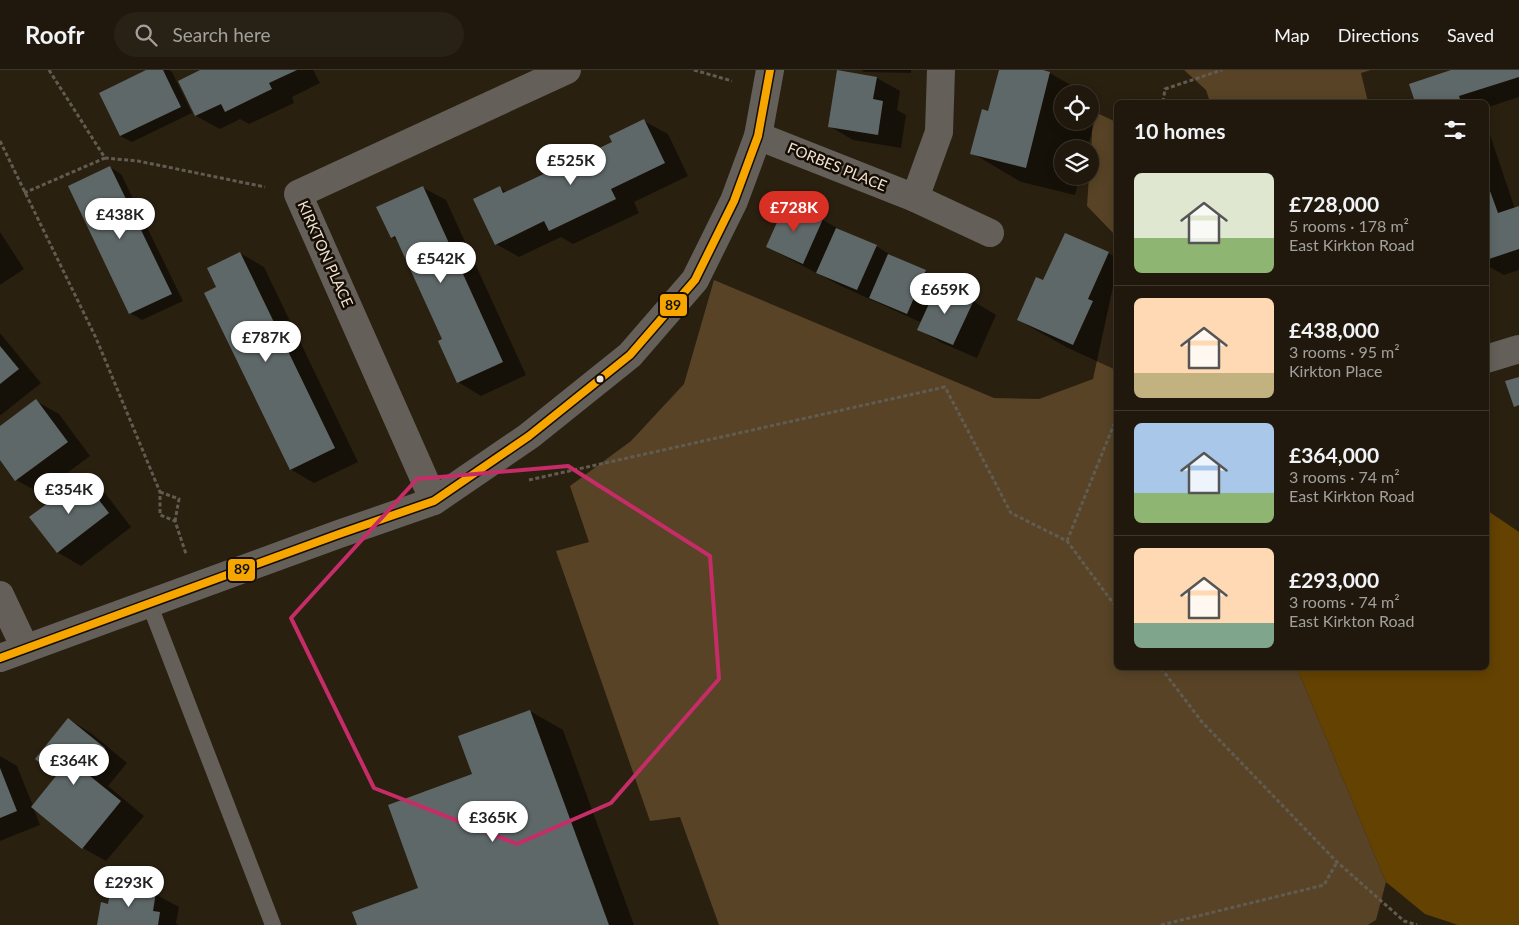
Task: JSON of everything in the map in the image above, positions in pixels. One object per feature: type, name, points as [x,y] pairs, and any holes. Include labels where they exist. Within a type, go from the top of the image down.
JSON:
[{"type":"street","name":"KIRKTON PLACE","points":[[434,502],[298,194],[567,70]]},
{"type":"street","points":[[0,658],[199,584],[434,502],[530,436],[630,355],[695,280],[734,201],[758,136],[770,70]]},
{"type":"street","points":[[915,198],[939,132],[941,70]]},
{"type":"street","name":"FORBES PLACE","points":[[758,136],[915,198],[990,233]]},
{"type":"street","points":[[1489,358],[1519,349]]},
{"type":"street","points":[[0,595],[25,648]]},
{"type":"lane","points":[[149,603],[273,925]]},
{"type":"path","points":[[49,70],[105,158]]},
{"type":"path","points":[[1163,100],[1165,89],[1222,70]]},
{"type":"path","points":[[0,141],[24,194],[96,338],[160,492],[160,515],[175,521]]},
{"type":"path","points":[[24,194],[105,158],[138,161],[298,194]]},
{"type":"path","points":[[520,482],[945,387],[1011,513],[1067,541],[1114,604]]},
{"type":"path","points":[[1067,541],[1114,424]]},
{"type":"path","points":[[160,492],[178,499],[175,521],[184,549],[199,584]]},
{"type":"path","points":[[1163,670],[1202,722],[1337,862],[1404,921],[1417,925]]},
{"type":"path","points":[[1160,925],[1324,885],[1337,862]]},
{"type":"highlighted area","points":[[568,466],[710,556],[719,679],[611,803],[517,844],[374,788],[291,618],[417,479]]},
{"type":"shaded area","points":[[1184,70],[1371,70],[1361,73],[1368,100],[1209,100],[1206,90]]},
{"type":"shaded area","points":[[1099,114],[1114,121],[1114,234],[1087,206],[1088,185],[1099,185],[1099,140],[1092,140],[1092,130],[1099,130]]},
{"type":"shaded area","points":[[714,280],[994,398],[1039,399],[1093,379],[1114,282],[1114,670],[1298,670],[1386,882],[1376,920],[1368,925],[719,925],[680,817],[650,821],[556,551],[589,542],[570,486],[631,441],[684,384]]},
{"type":"shaded area","points":[[1489,512],[1519,532],[1519,925],[1458,925],[1425,914],[1386,882],[1298,670],[1489,670]]},
{"type":"building","points":[[146,70],[163,70],[181,107],[120,136],[99,93]]},
{"type":"building","points":[[200,70],[297,70],[269,83],[272,89],[225,112],[221,104],[195,116],[178,81]]},
{"type":"building","points":[[837,70],[877,77],[873,99],[883,101],[878,135],[828,127]]},
{"type":"building","points":[[999,70],[1043,70],[1050,72],[1026,168],[970,154],[982,109],[988,111]]},
{"type":"building","points":[[1451,70],[1519,70],[1519,77],[1459,96],[1460,100],[1414,100],[1409,84]]},
{"type":"building","points":[[644,119],[665,163],[611,189],[616,199],[549,231],[544,221],[495,245],[473,199],[500,186],[503,193],[612,142],[609,136]]},
{"type":"building","points":[[110,166],[172,294],[129,314],[68,186]]},
{"type":"building","points":[[423,186],[503,362],[457,383],[438,341],[442,339],[395,236],[391,238],[376,207]]},
{"type":"building","points":[[1489,188],[1498,213],[1519,206],[1519,249],[1489,259]]},
{"type":"building","points":[[786,202],[823,219],[803,264],[766,247]]},
{"type":"building","points":[[836,228],[877,245],[857,290],[816,273]]},
{"type":"building","points":[[1065,233],[1109,252],[1088,299],[1093,301],[1073,345],[1017,320],[1036,277],[1043,280]]},
{"type":"building","points":[[240,252],[335,448],[290,470],[204,293],[216,287],[207,268]]},
{"type":"building","points":[[888,254],[926,270],[907,314],[869,298]]},
{"type":"building","points":[[938,284],[974,300],[953,345],[917,330]]},
{"type":"building","points":[[0,346],[19,369],[0,384]]},
{"type":"building","points":[[1519,377],[1519,405],[1514,407],[1505,381]]},
{"type":"building","points":[[36,399],[68,442],[15,481],[0,460],[0,426]]},
{"type":"building","points":[[82,478],[109,513],[57,553],[29,517]]},
{"type":"building","points":[[530,710],[609,925],[357,925],[352,912],[418,888],[388,805],[472,774],[458,736]]},
{"type":"building","points":[[68,718],[105,748],[85,772],[121,801],[82,849],[31,807],[56,776],[35,759]]},
{"type":"building","points":[[0,768],[17,811],[0,818]]},
{"type":"building","points":[[111,885],[156,892],[153,911],[160,912],[158,925],[97,925],[101,902],[108,904]]},
{"type":"transit line","name":"89","points":[[0,658],[434,501],[529,436],[630,355],[695,280],[734,201],[758,136],[770,70]]}]
